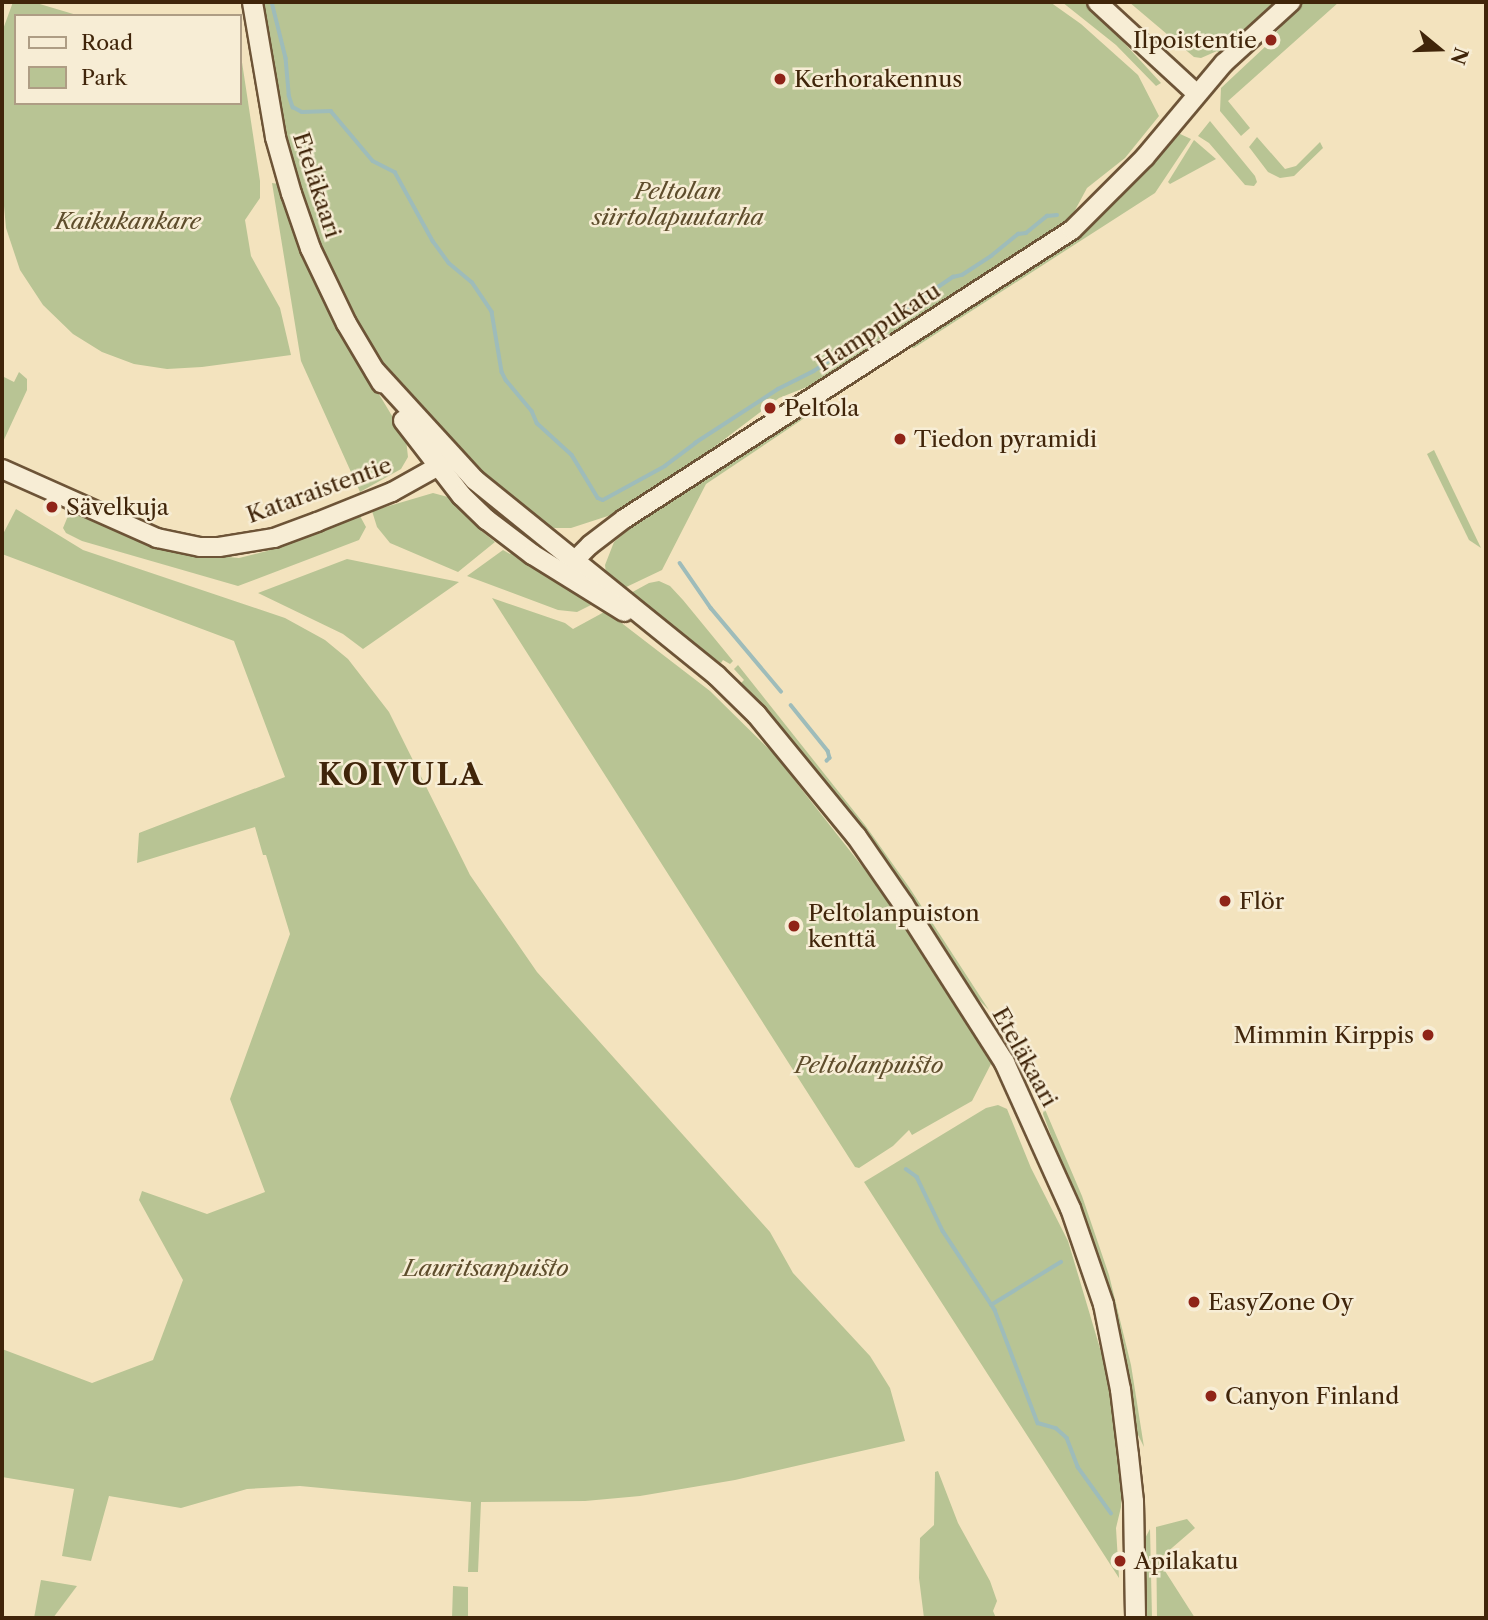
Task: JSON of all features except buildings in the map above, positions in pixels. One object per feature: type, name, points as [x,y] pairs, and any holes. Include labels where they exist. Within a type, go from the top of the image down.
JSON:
[{"type":"main road","name":"Eteläkaari","points":[[252,2],[275,137],[291,193],[322,273],[346,323],[375,370],[394,408],[445,463],[486,519],[568,567],[617,608],[650,624],[716,675],[756,714],[856,836],[903,904],[1016,1084],[1070,1208],[1102,1304],[1120,1389],[1130,1467],[1135,1618]]},
{"type":"street","points":[[1097,2],[1196,93]]},
{"type":"street","name":"Hamppukatu","points":[[568,567],[624,519],[1072,230],[1145,157],[1196,93],[1291,2]]},
{"type":"street","name":"Kataraistentie","points":[[2,469],[157,538],[200,547],[274,538],[391,492],[445,463]]},
{"type":"green space","name":"Kaikukankare","points":[[13,2],[33,2],[73,14],[14,14],[14,105],[242,105],[242,62],[260,181],[260,198],[245,220],[251,256],[280,308],[291,355],[202,367],[167,369],[134,364],[102,352],[73,334],[43,305],[20,270],[6,228],[2,32]]},
{"type":"green space","name":"Peltolan siirtolapuutarha","points":[[262,2],[1050,2],[1081,24],[1138,75],[1159,116],[1125,158],[1087,188],[1073,214],[1049,235],[863,355],[812,385],[779,398],[701,457],[614,514],[571,528],[555,528],[540,526],[495,490],[421,413],[380,361],[351,314],[312,223],[291,156],[270,74]]},
{"type":"green space","points":[[1062,2],[1084,3],[1161,83],[1156,86],[1116,45]]},
{"type":"green space","points":[[1129,2],[1277,2],[1220,54],[1217,51],[1201,58],[1194,57]]},
{"type":"green space","points":[[1302,2],[1339,2],[1228,101],[1250,128],[1241,136],[1220,111],[1221,88],[1267,45],[1272,49],[1279,42],[1274,35]]},
{"type":"green space","points":[[1210,121],[1255,176],[1257,182],[1254,186],[1245,185],[1209,143],[1198,136]]},
{"type":"green space","points":[[1178,133],[1191,139],[1155,193],[914,348],[908,347],[1089,228]]},
{"type":"green space","points":[[1257,137],[1285,169],[1296,166],[1320,142],[1323,148],[1294,176],[1280,178],[1268,172],[1249,147]]},
{"type":"green space","points":[[1194,140],[1216,159],[1170,184],[1168,182]]},
{"type":"green space","points":[[272,183],[279,184],[342,333],[406,439],[408,457],[401,469],[360,492],[301,361]]},
{"type":"green space","points":[[19,372],[27,379],[27,390],[2,444],[2,376],[14,382]]},
{"type":"green space","points":[[806,411],[809,415],[706,484],[662,570],[620,590],[606,574],[605,565],[614,542],[662,502]]},
{"type":"green space","points":[[1434,450],[1481,548],[1469,540],[1427,454]]},
{"type":"green space","points":[[433,493],[459,500],[481,527],[479,529],[495,542],[458,572],[390,543],[377,527],[372,511]]},
{"type":"green space","name":"Lauritsanpuisto","points":[[16,509],[83,550],[285,618],[325,640],[348,659],[389,712],[470,875],[537,972],[770,1232],[793,1273],[870,1356],[890,1388],[905,1441],[735,1480],[640,1496],[585,1501],[481,1502],[478,1572],[468,1572],[471,1502],[300,1486],[247,1489],[181,1508],[109,1496],[91,1561],[62,1556],[74,1489],[2,1477],[2,1349],[92,1383],[153,1360],[183,1280],[139,1200],[142,1191],[207,1214],[265,1192],[230,1099],[290,934],[266,855],[263,855],[255,827],[137,863],[139,833],[285,777],[234,641],[2,554],[2,536]]},
{"type":"green space","points":[[75,514],[152,544],[185,553],[239,558],[267,551],[360,516],[366,527],[359,540],[238,586],[82,541],[66,533],[63,528],[68,516]]},
{"type":"green space","points":[[503,550],[510,554],[512,551],[595,603],[577,612],[558,610],[467,576]]},
{"type":"green space","points":[[347,559],[459,582],[363,649],[343,634],[258,593]]},
{"type":"green space","points":[[659,581],[670,586],[683,600],[733,661],[730,664],[723,660],[721,663],[664,625],[627,595],[649,583]]},
{"type":"green space","name":"Peltolanpuisto","points":[[492,598],[565,623],[573,629],[606,611],[710,691],[773,753],[880,889],[992,1062],[972,1101],[912,1135],[909,1130],[893,1146],[859,1168],[855,1167]]},
{"type":"green space","points":[[738,665],[865,825],[989,1010],[972,993],[741,683],[744,680],[734,669]]},
{"type":"green space","points":[[998,1105],[1007,1109],[1031,1168],[1068,1241],[1113,1392],[1123,1470],[1121,1507],[1116,1528],[1119,1578],[864,1182],[986,1108]]},
{"type":"green space","points":[[1044,1107],[1082,1196],[1109,1275],[1131,1365],[1144,1447],[1135,1429],[1125,1365],[1090,1236],[1043,1114]]},
{"type":"green space","points":[[938,1471],[958,1523],[990,1581],[997,1601],[993,1611],[996,1618],[924,1618],[919,1578],[920,1538],[934,1525],[935,1472]]},
{"type":"green space","points":[[1187,1519],[1195,1528],[1158,1560],[1195,1618],[1157,1618],[1156,1527]]},
{"type":"green space","points":[[1150,1529],[1152,1618],[1145,1618],[1143,1542]]},
{"type":"green space","points":[[41,1580],[77,1586],[53,1618],[34,1618]]},
{"type":"green space","points":[[453,1586],[468,1587],[468,1618],[452,1618]]},
{"type":"waterway","points":[[272,2],[286,58],[289,95],[293,107],[302,112],[331,111],[373,161],[395,172],[433,241],[449,263],[472,282],[492,312],[502,372],[506,380],[532,411],[537,423],[572,455],[598,498],[603,500],[665,466],[695,443],[778,389],[814,371],[953,277],[962,275],[991,256],[1018,234],[1026,233],[1047,216],[1057,215]]},
{"type":"waterway","points":[[680,563],[711,608],[781,691]]},
{"type":"waterway","points":[[791,705],[828,751],[830,758],[827,761]]},
{"type":"waterway","points":[[906,1169],[917,1177],[943,1231],[995,1310],[1038,1423],[1056,1428],[1067,1438],[1078,1467],[1111,1513]]},
{"type":"waterway","points":[[991,1305],[1061,1262]]},
{"type":"place","name":"Ilpoistentie","points":[[1271,40]]},
{"type":"place","name":"Kerhorakennus","points":[[780,79]]},
{"type":"place","name":"Peltola","points":[[770,408]]},
{"type":"place","name":"Tiedon pyramidi","points":[[900,439]]},
{"type":"place","name":"Sävelkuja","points":[[52,507]]},
{"type":"place","name":"Flör","points":[[1225,901]]},
{"type":"place","name":"Peltolanpuiston kenttä","points":[[794,926]]},
{"type":"place","name":"Mimmin Kirppis","points":[[1428,1035]]},
{"type":"place","name":"EasyZone Oy","points":[[1194,1302]]},
{"type":"place","name":"Canyon Finland","points":[[1211,1396]]},
{"type":"place","name":"Apilakatu","points":[[1120,1561]]},
{"type":"district","name":"KOIVULA","points":[[401,775]]}]
